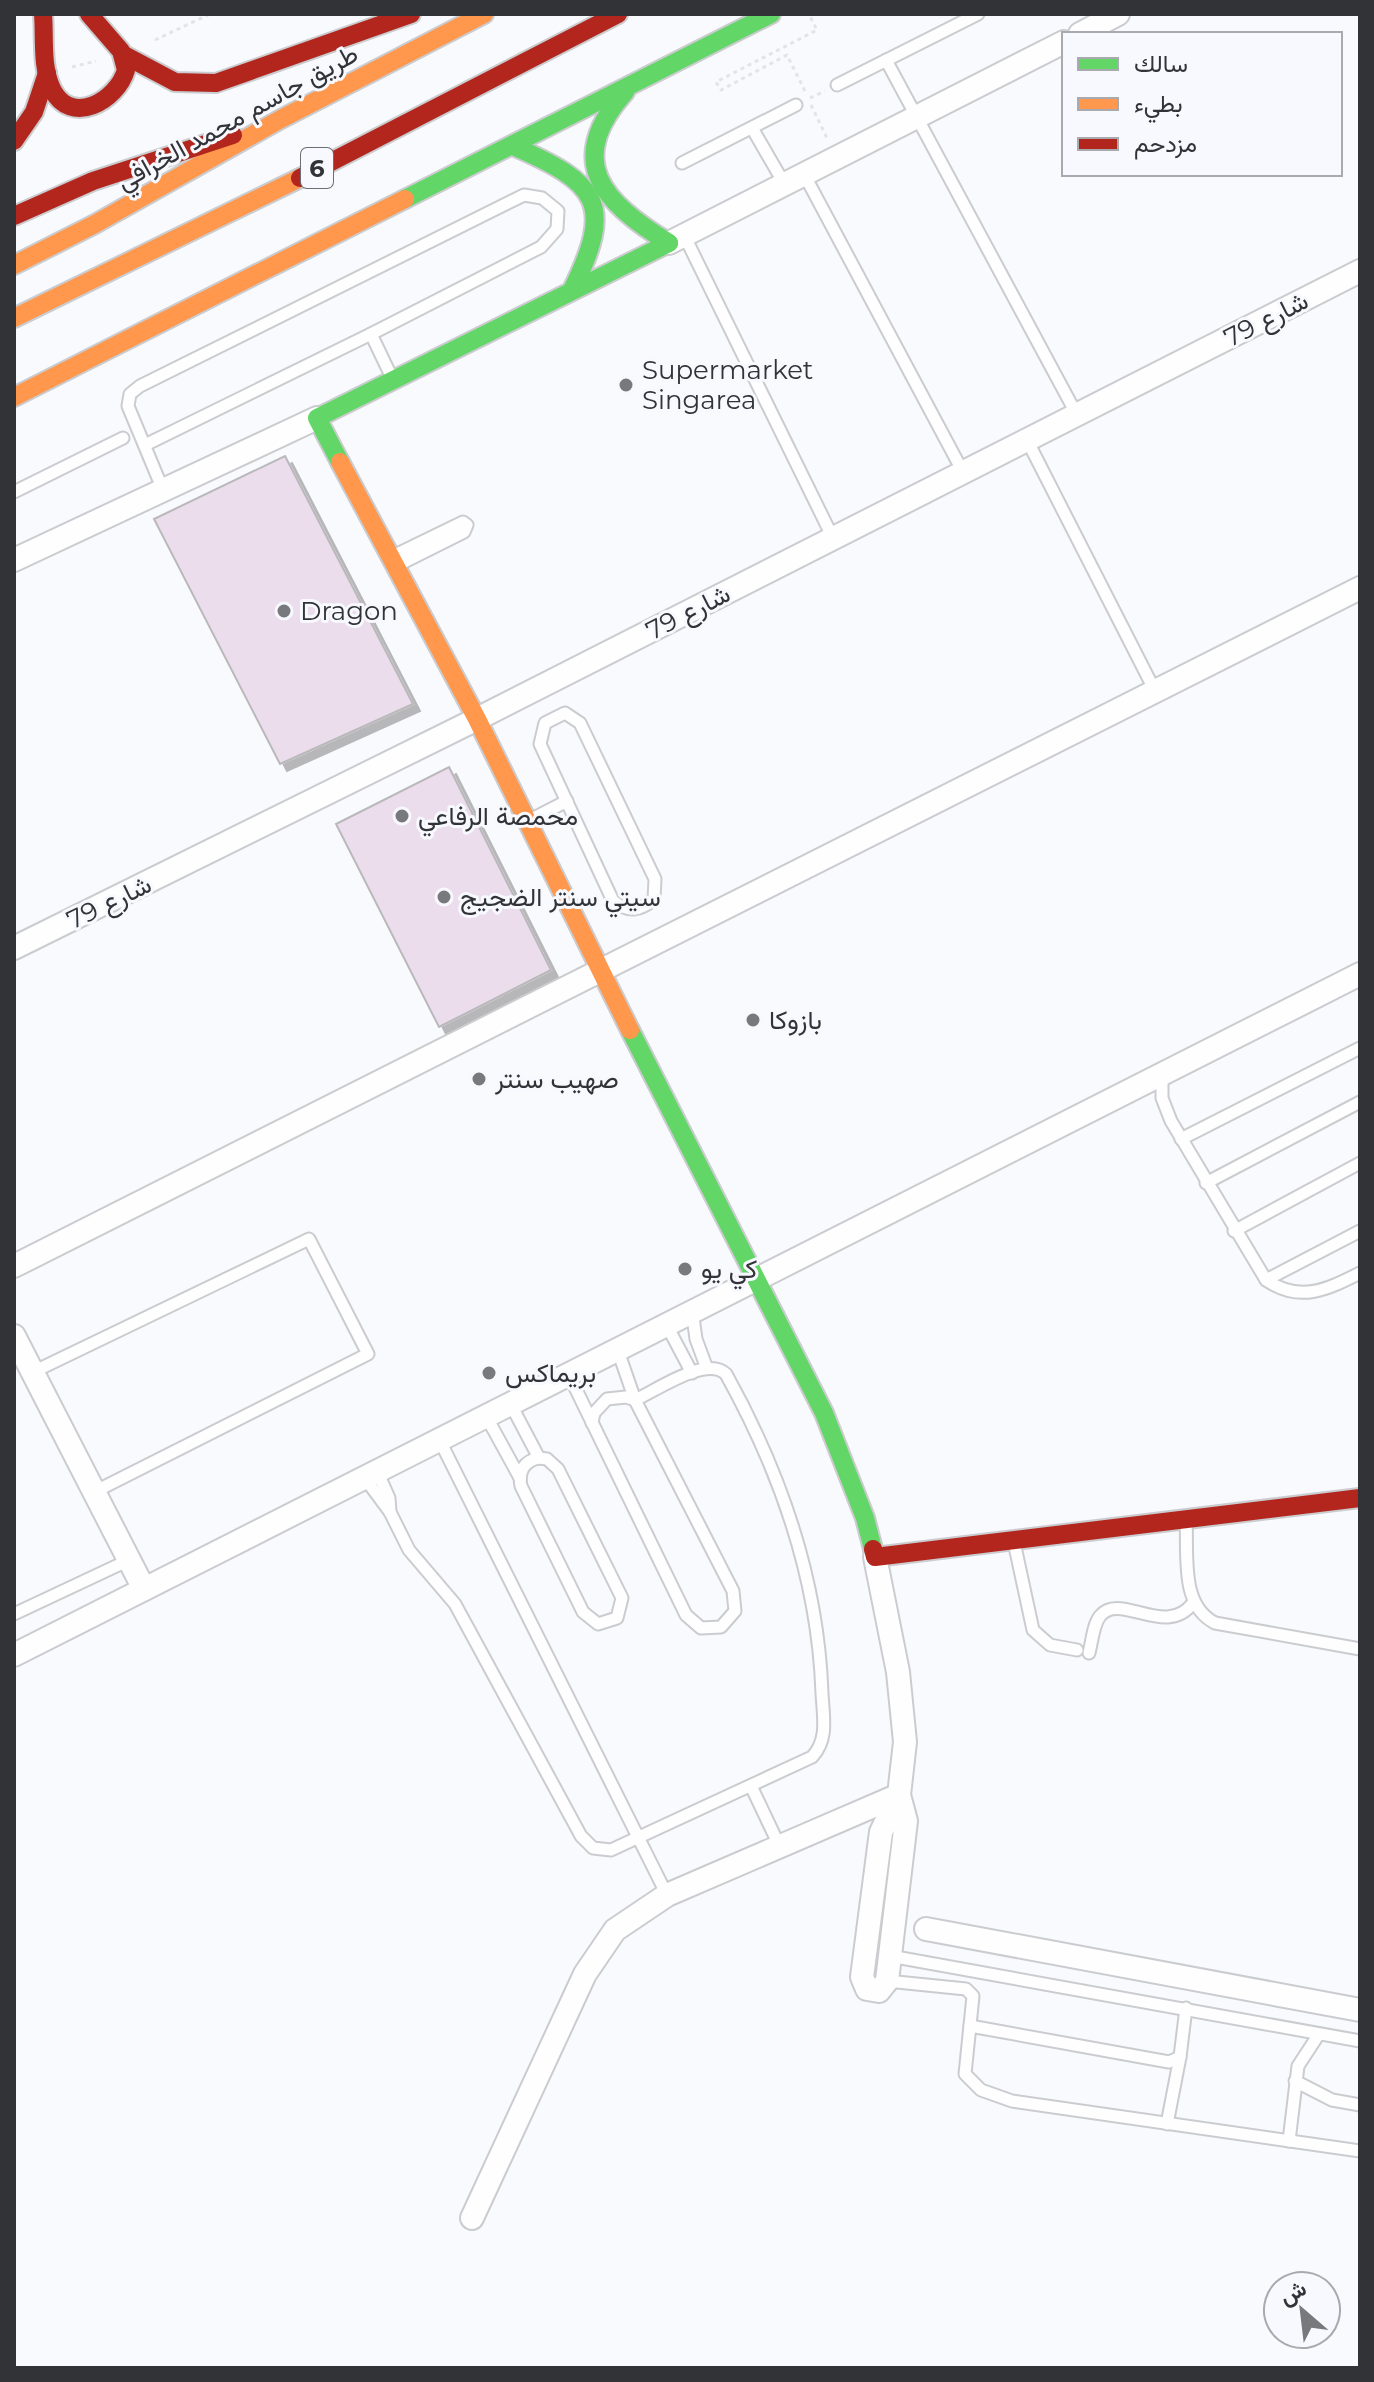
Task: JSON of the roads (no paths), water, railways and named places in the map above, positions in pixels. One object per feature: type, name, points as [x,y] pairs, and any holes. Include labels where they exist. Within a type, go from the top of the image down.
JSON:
[{"type":"main road","points":[[43,14],[47,73],[54,93],[65,103],[92,107],[109,100],[122,86],[124,55]]},
{"type":"main road","points":[[89,14],[95,25],[124,55],[175,82],[216,83],[411,14]]},
{"type":"main road","name":"طريق جاسم محمد الخرافي","points":[[14,265],[95,224],[279,120],[484,14]]},
{"type":"main road","name":"6","points":[[14,318],[183,238],[618,14]]},
{"type":"main road","points":[[14,397],[771,14]]},
{"type":"main road","points":[[14,141],[34,112],[47,73]]},
{"type":"main road","points":[[636,82],[609,107],[601,121],[593,152],[595,168],[600,183],[619,208],[677,240]]},
{"type":"main road","points":[[14,216],[93,181],[279,120]]},
{"type":"main road","points":[[513,146],[558,164],[588,188],[592,197],[597,229],[590,258],[572,290]]},
{"type":"main road","points":[[53,321],[183,238]]},
{"type":"main road","points":[[677,240],[317,418],[477,719],[599,970],[824,1413],[860,1505],[875,1557],[1360,1498]]},
{"type":"street","points":[[1084,32],[1118,14]]},
{"type":"street","points":[[677,240],[1062,43]]},
{"type":"street","name":"شارع 79","points":[[14,948],[477,719],[1360,271]]},
{"type":"street","points":[[16,554],[317,418]]},
{"type":"street","points":[[14,1266],[1360,588]]},
{"type":"street","points":[[14,1655],[1360,974]]},
{"type":"street","points":[[14,1336],[144,1589]]},
{"type":"street","points":[[875,1557],[902,1707],[905,1742],[899,1795],[881,1832],[862,1977],[867,1989],[872,1991],[879,1991],[887,1981],[906,1821],[899,1795]]},
{"type":"street","points":[[472,2218],[593,1958],[628,1919],[667,1895],[899,1795]]},
{"type":"street","points":[[926,1929],[1360,2010]]},
{"type":"lane","points":[[837,85],[978,14]]},
{"type":"lane","points":[[886,60],[1077,415]]},
{"type":"lane","points":[[682,163],[796,105]]},
{"type":"lane","points":[[752,128],[795,181],[963,472]]},
{"type":"lane","points":[[145,445],[541,247],[557,229],[558,211],[542,198],[524,195],[140,386],[130,394],[128,406],[163,490]]},
{"type":"lane","points":[[677,240],[833,538]]},
{"type":"lane","points":[[371,334],[393,380]]},
{"type":"lane","points":[[14,492],[123,438]]},
{"type":"lane","points":[[1027,440],[1155,691]]},
{"type":"lane","points":[[463,522],[467,525],[464,532],[393,561],[463,522]]},
{"type":"lane","points":[[565,713],[580,723],[655,879],[654,899],[644,908],[629,910],[613,901],[567,801],[540,744],[545,723],[565,713]]},
{"type":"lane","points":[[527,821],[567,801]]},
{"type":"lane","points":[[1181,1139],[1360,1048]]},
{"type":"lane","points":[[1162,1073],[1162,1098],[1181,1139],[1266,1280],[1279,1289],[1310,1294],[1360,1273]]},
{"type":"lane","points":[[1206,1183],[1360,1102]]},
{"type":"lane","points":[[1234,1231],[1360,1163]]},
{"type":"lane","points":[[1266,1280],[1360,1231]]},
{"type":"lane","points":[[33,1372],[309,1239],[368,1354],[94,1492]]},
{"type":"lane","points":[[692,1310],[696,1339],[706,1366]]},
{"type":"lane","points":[[666,1323],[692,1373]]},
{"type":"lane","points":[[568,1373],[686,1615],[701,1628],[721,1627],[735,1611],[733,1591],[635,1400],[617,1348]]},
{"type":"lane","points":[[370,1474],[389,1498],[390,1512],[409,1550],[455,1604],[586,1843],[611,1850],[812,1757],[822,1743],[818,1645],[804,1564],[780,1485],[721,1368],[706,1366],[635,1400],[626,1397],[607,1399],[594,1413],[592,1423]]},
{"type":"lane","points":[[486,1415],[520,1478],[583,1612],[598,1624],[617,1618],[622,1598],[558,1469],[553,1463],[539,1458],[510,1403]]},
{"type":"lane","points":[[439,1439],[667,1895]]},
{"type":"lane","points":[[520,1478],[525,1464],[539,1458]]},
{"type":"lane","points":[[1186,1521],[1193,1603],[1198,1611],[1215,1623],[1360,1649]]},
{"type":"lane","points":[[1014,1541],[1033,1630],[1050,1645],[1083,1652],[1105,1611],[1118,1609],[1167,1618],[1182,1614],[1193,1603]]},
{"type":"lane","points":[[14,1614],[129,1560]]},
{"type":"lane","points":[[751,1786],[779,1845]]},
{"type":"lane","points":[[890,1956],[1360,2041]]},
{"type":"lane","points":[[887,1981],[966,1989],[973,1996],[965,2074],[981,2090],[1012,2101],[1360,2151]]},
{"type":"lane","points":[[1167,2124],[1186,2008]]},
{"type":"lane","points":[[970,2026],[1169,2062],[1180,2057]]},
{"type":"lane","points":[[1289,2141],[1298,2066],[1319,2034]]},
{"type":"lane","points":[[1295,2081],[1332,2100],[1360,2105]]},
{"type":"place","name":"Supermarket Singarea","points":[[626,385]]},
{"type":"place","name":"Dragon","points":[[284,611]]},
{"type":"place","name":"محمصة الرفاعي","points":[[402,816]]},
{"type":"place","name":"سيتي سنتر الضجيج","points":[[444,897]]},
{"type":"place","name":"بازوكا","points":[[753,1020]]},
{"type":"place","name":"صهيب سنتر","points":[[479,1079]]},
{"type":"place","name":"كي يو","points":[[685,1269]]},
{"type":"place","name":"بريماكس","points":[[489,1373]]}]
